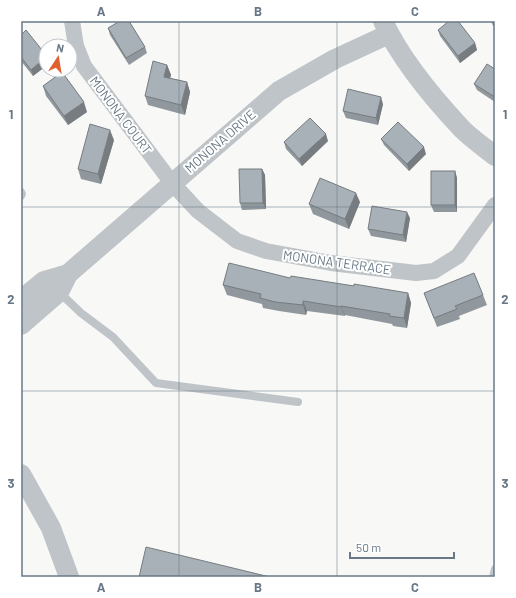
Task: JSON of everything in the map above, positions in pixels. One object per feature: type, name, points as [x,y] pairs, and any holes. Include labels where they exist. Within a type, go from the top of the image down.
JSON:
[{"type":"street","name":"MONONA COURT","points":[[72,21],[76,46],[84,66],[172,182]]},
{"type":"street","name":"MONONA DRIVE","points":[[21,300],[44,282],[68,274],[279,90],[386,27]]},
{"type":"street","points":[[386,27],[420,80],[463,130],[495,156]]},
{"type":"street","name":"MONONA TERRACE","points":[[172,182],[198,211],[237,240],[244,243],[266,251],[331,263],[416,273],[434,271],[458,256],[495,205]]},
{"type":"street","name":"MONONA DRIVE","points":[[21,325],[59,292],[68,274]]},
{"type":"street","points":[[21,474],[51,528],[69,577]]},
{"type":"lane","points":[[21,192],[21,196]]},
{"type":"lane","points":[[59,292],[81,313],[113,337],[156,383],[298,402]]},
{"type":"lane","points":[[493,577],[495,569]]},
{"type":"building","points":[[120,21],[129,21],[145,47],[126,58],[108,28]]},
{"type":"building","points":[[449,21],[458,21],[475,43],[458,56],[438,30]]},
{"type":"building","points":[[26,30],[38,45],[38,64],[31,70],[21,57],[21,35]]},
{"type":"building","points":[[153,61],[167,65],[164,77],[187,82],[181,105],[145,96]]},
{"type":"building","points":[[487,64],[495,69],[495,97],[474,84]]},
{"type":"building","points":[[54,78],[66,78],[84,102],[64,116],[43,86]]},
{"type":"building","points":[[348,89],[381,97],[376,118],[343,111]]},
{"type":"building","points":[[310,118],[326,134],[299,159],[284,142]]},
{"type":"building","points":[[398,122],[424,147],[407,164],[381,139]]},
{"type":"building","points":[[90,124],[110,130],[98,174],[78,169]]},
{"type":"building","points":[[239,169],[262,169],[263,203],[240,203]]},
{"type":"building","points":[[431,171],[455,171],[455,205],[431,205]]},
{"type":"building","points":[[320,178],[356,193],[345,219],[309,204]]},
{"type":"building","points":[[372,206],[407,212],[403,235],[368,229]]},
{"type":"building","points":[[229,263],[290,278],[291,276],[354,286],[354,284],[408,293],[404,318],[389,316],[390,314],[341,306],[303,301],[303,305],[275,302],[260,298],[261,294],[223,285]]},
{"type":"building","points":[[474,273],[483,295],[455,306],[457,309],[434,318],[424,293]]},
{"type":"building","points":[[146,547],[270,577],[139,577]]}]
